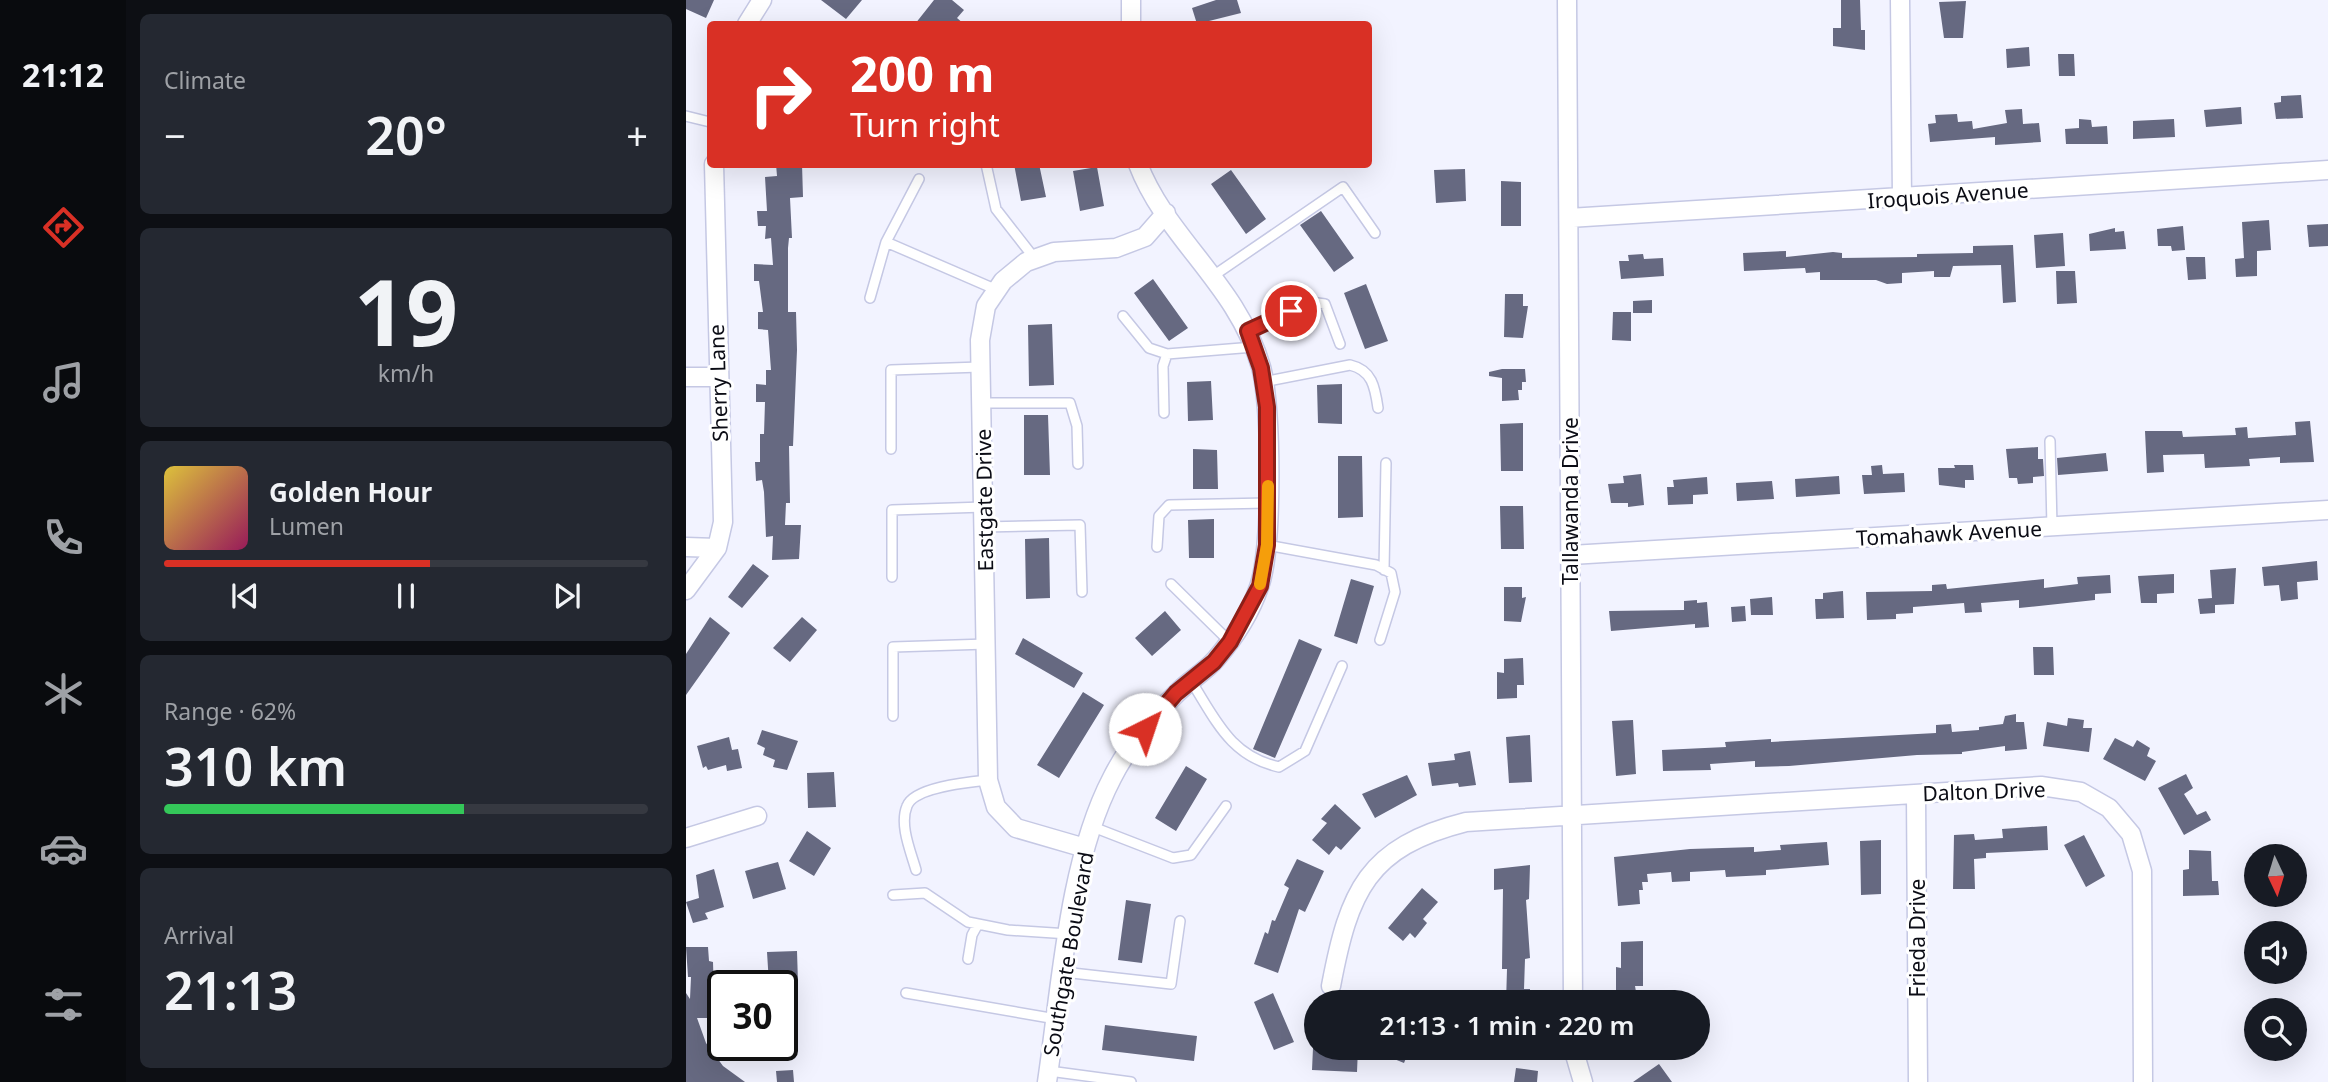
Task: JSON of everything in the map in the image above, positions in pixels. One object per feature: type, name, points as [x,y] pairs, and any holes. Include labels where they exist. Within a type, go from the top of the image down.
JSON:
[{"type":"street","points":[[749,21],[762,0]]},
{"type":"street","points":[[1131,0],[1131,21]]},
{"type":"street","name":"Tallawanda Drive","points":[[1567,0],[1573,990]]},
{"type":"street","points":[[1900,0],[1902,198]]},
{"type":"street","name":"Sherry Lane","points":[[686,590],[717,548],[723,522],[717,377],[714,168]]},
{"type":"street","name":"Southgate Boulevard","points":[[1048,1076],[1085,848],[1112,778],[1145,729],[1191,681],[1214,662],[1230,642],[1260,586],[1267,545],[1267,407],[1251,339],[1233,303],[1166,213],[1140,168]]},
{"type":"street","name":"Iroquois Avenue","points":[[1569,218],[2328,170]]},
{"type":"street","name":"Eastgate Drive","points":[[1085,848],[1016,828],[996,807],[988,780],[980,340],[986,306],[997,290],[1026,262],[1054,252],[1116,248],[1145,237],[1166,213]]},
{"type":"street","points":[[686,377],[717,377]]},
{"type":"street","name":"Tomahawk Avenue","points":[[1571,555],[2328,510]]},
{"type":"street","points":[[686,547],[717,548]]},
{"type":"street","name":"Dalton Drive","points":[[1331,986],[1341,930],[1359,890],[1386,856],[1426,832],[1466,822],[2041,786],[2081,792],[2109,808],[2131,834],[2142,871],[2143,1082]]},
{"type":"street","name":"Frieda Drive","points":[[1916,794],[1917,1082]]},
{"type":"street","points":[[686,838],[757,816]]},
{"type":"street","points":[[1577,1060],[1583,1082]]},
{"type":"lane","points":[[686,116],[707,121]]},
{"type":"lane","points":[[987,168],[996,209],[1035,259]]},
{"type":"lane","points":[[870,298],[886,242],[919,179]]},
{"type":"lane","points":[[1213,276],[1343,187],[1375,233]]},
{"type":"lane","points":[[886,242],[997,290]]},
{"type":"lane","points":[[1123,316],[1149,348],[1167,354],[1251,339],[1310,302],[1325,303],[1340,344]]},
{"type":"lane","points":[[1164,413],[1163,366],[1167,354]]},
{"type":"lane","points":[[1263,382],[1350,365],[1363,368],[1371,379],[1378,408]]},
{"type":"lane","points":[[891,449],[891,370],[980,367]]},
{"type":"lane","points":[[981,403],[1070,404],[1077,426],[1079,464]]},
{"type":"lane","points":[[2050,441],[2052,527]]},
{"type":"lane","points":[[1384,570],[1386,463]]},
{"type":"lane","points":[[1157,547],[1159,516],[1168,505],[1268,503]]},
{"type":"lane","points":[[892,577],[892,510],[984,507]]},
{"type":"lane","points":[[984,527],[1080,525],[1082,592]]},
{"type":"lane","points":[[1267,545],[1376,565],[1391,573],[1395,592],[1380,640]]},
{"type":"lane","points":[[1171,584],[1230,642]]},
{"type":"lane","points":[[893,716],[893,647],[987,644]]},
{"type":"lane","points":[[1191,681],[1236,748],[1259,762],[1279,766],[1305,751],[1342,666]]},
{"type":"lane","points":[[916,870],[905,828],[906,807],[913,797],[954,784],[988,780]]},
{"type":"lane","points":[[1093,827],[1173,858],[1192,855],[1226,806]]},
{"type":"lane","points":[[893,895],[925,892],[968,922],[1069,934]]},
{"type":"lane","points":[[1063,972],[1171,984],[1180,921]]},
{"type":"lane","points":[[968,959],[972,935],[978,924]]},
{"type":"lane","points":[[906,993],[1056,1019]]},
{"type":"lane","points":[[1048,1076],[1131,1082]]},
{"type":"building","points":[[686,0],[714,0],[706,18],[686,9]]},
{"type":"building","points":[[821,0],[862,0],[846,19]]},
{"type":"building","points":[[934,0],[952,0],[964,10],[957,18],[960,21],[917,21]]},
{"type":"building","points":[[1216,0],[1237,0],[1241,13],[1209,21],[1196,21],[1192,8]]},
{"type":"building","points":[[1841,0],[1860,0],[1865,50],[1833,46],[1833,28],[1841,28]]},
{"type":"building","points":[[1966,1],[1963,38],[1944,38],[1939,2]]},
{"type":"building","points":[[2029,47],[2030,66],[2007,68],[2006,49]]},
{"type":"building","points":[[2058,54],[2074,54],[2075,76],[2059,76]]},
{"type":"building","points":[[2301,95],[2303,118],[2276,119],[2274,103],[2281,102],[2281,96]]},
{"type":"building","points":[[2241,107],[2242,124],[2206,127],[2204,110]]},
{"type":"building","points":[[2022,109],[2023,124],[2039,123],[2041,142],[1995,145],[1995,137],[1930,142],[1928,124],[1936,123],[1935,115],[1957,114],[1958,122],[1972,121],[1973,129],[2007,123],[2005,110]]},
{"type":"building","points":[[2079,119],[2091,120],[2092,127],[2107,126],[2108,144],[2066,144],[2065,129],[2079,128]]},
{"type":"building","points":[[2174,119],[2175,137],[2133,139],[2133,121]]},
{"type":"building","points":[[776,168],[802,168],[803,197],[790,198],[792,238],[789,238],[788,248],[788,312],[796,312],[797,350],[793,446],[789,446],[790,503],[786,503],[785,525],[801,525],[799,559],[772,560],[773,536],[766,537],[762,480],[756,481],[755,462],[760,462],[760,434],[764,434],[765,402],[756,402],[756,384],[766,385],[766,370],[771,370],[768,330],[758,329],[758,312],[763,312],[759,281],[754,281],[754,264],[773,265],[771,238],[765,239],[766,226],[758,226],[757,211],[767,211],[765,177],[777,176]]},
{"type":"building","points":[[1015,168],[1040,168],[1046,197],[1021,201]]},
{"type":"building","points":[[1097,168],[1104,206],[1080,211],[1073,171]]},
{"type":"building","points":[[1465,169],[1466,201],[1436,203],[1434,170]]},
{"type":"building","points":[[1231,170],[1266,219],[1246,234],[1211,184]]},
{"type":"building","points":[[1501,181],[1521,182],[1521,226],[1501,226]]},
{"type":"building","points":[[1321,211],[1354,258],[1334,272],[1300,225]]},
{"type":"building","points":[[2269,220],[2271,250],[2257,251],[2257,276],[2236,277],[2235,259],[2244,258],[2242,222]]},
{"type":"building","points":[[2328,224],[2328,246],[2309,247],[2307,225]]},
{"type":"building","points":[[2183,226],[2185,250],[2172,251],[2171,246],[2158,246],[2157,229]]},
{"type":"building","points":[[2115,228],[2115,232],[2124,231],[2126,249],[2090,251],[2089,234]]},
{"type":"building","points":[[2063,233],[2065,266],[2036,268],[2034,235]]},
{"type":"building","points":[[2013,245],[2016,302],[2003,303],[2001,265],[1953,266],[1950,277],[1934,277],[1934,271],[1902,273],[1902,283],[1887,284],[1876,280],[1820,280],[1820,272],[1806,273],[1805,268],[1744,271],[1743,253],[1786,251],[1786,257],[1833,252],[1842,253],[1842,258],[1917,257],[1917,254],[1973,253],[1973,246]]},
{"type":"building","points":[[1643,254],[1644,259],[1663,258],[1664,276],[1621,279],[1619,261],[1629,261],[1628,255]]},
{"type":"building","points":[[2186,257],[2205,257],[2206,279],[2188,280]]},
{"type":"building","points":[[2056,271],[2075,271],[2077,303],[2057,304]]},
{"type":"building","points":[[1153,279],[1188,328],[1169,341],[1134,293]]},
{"type":"building","points":[[1366,284],[1388,341],[1365,349],[1344,293]]},
{"type":"building","points":[[1505,294],[1523,294],[1523,306],[1528,306],[1523,338],[1504,337]]},
{"type":"building","points":[[1652,300],[1652,313],[1633,313],[1633,301]]},
{"type":"building","points":[[1613,312],[1631,312],[1631,341],[1612,340]]},
{"type":"building","points":[[1052,324],[1054,385],[1029,386],[1028,325]]},
{"type":"building","points":[[1525,369],[1526,382],[1522,382],[1522,390],[1518,390],[1519,400],[1502,401],[1502,378],[1489,376],[1489,372]]},
{"type":"building","points":[[1211,381],[1213,420],[1188,421],[1187,382]]},
{"type":"building","points":[[1342,384],[1342,424],[1318,423],[1317,385]]},
{"type":"building","points":[[1024,415],[1048,415],[1050,475],[1024,475]]},
{"type":"building","points":[[2310,421],[2314,462],[2280,463],[2280,457],[2249,459],[2250,466],[2205,468],[2204,454],[2163,455],[2164,472],[2147,473],[2145,431],[2182,431],[2183,437],[2236,435],[2235,428],[2247,427],[2248,438],[2296,435],[2295,422]]},
{"type":"building","points":[[1523,423],[1523,471],[1501,471],[1500,424]]},
{"type":"building","points":[[2038,447],[2038,459],[2043,459],[2044,476],[2033,477],[2033,483],[2018,484],[2017,478],[2009,478],[2006,449]]},
{"type":"building","points":[[1193,449],[1217,450],[1218,489],[1193,489]]},
{"type":"building","points":[[2106,453],[2108,471],[2058,475],[2057,458]]},
{"type":"building","points":[[1338,456],[1362,456],[1363,517],[1338,518]]},
{"type":"building","points":[[1882,465],[1883,474],[1904,473],[1905,492],[1864,494],[1862,475],[1872,475],[1871,466]]},
{"type":"building","points":[[1954,465],[1973,465],[1974,480],[1965,480],[1965,488],[1939,485],[1938,468],[1955,468]]},
{"type":"building","points":[[1641,474],[1644,505],[1628,507],[1628,503],[1611,503],[1608,484],[1624,483],[1623,476]]},
{"type":"building","points":[[1839,476],[1840,494],[1796,497],[1795,479]]},
{"type":"building","points":[[1707,477],[1708,494],[1693,495],[1693,504],[1668,505],[1667,487],[1674,487],[1673,480]]},
{"type":"building","points":[[1772,481],[1774,499],[1737,501],[1736,483]]},
{"type":"building","points":[[1500,506],[1523,506],[1524,549],[1501,549]]},
{"type":"building","points":[[1214,519],[1214,558],[1189,558],[1188,520]]},
{"type":"building","points":[[1049,538],[1050,598],[1026,599],[1025,539]]},
{"type":"building","points":[[2317,561],[2318,580],[2297,582],[2298,599],[2281,601],[2279,585],[2264,586],[2262,567]]},
{"type":"building","points":[[753,564],[769,576],[742,608],[728,597]]},
{"type":"building","points":[[2236,568],[2234,604],[2215,605],[2215,613],[2200,614],[2198,599],[2212,598],[2210,570]]},
{"type":"building","points":[[2174,574],[2174,593],[2157,594],[2157,603],[2141,603],[2138,576]]},
{"type":"building","points":[[2110,575],[2111,593],[2095,594],[2095,600],[2019,608],[2019,600],[1981,603],[1982,612],[1965,613],[1964,603],[1913,607],[1913,613],[1896,614],[1896,619],[1867,620],[1866,592],[1932,591],[1932,585],[1946,584],[1947,589],[2044,579],[2044,588],[2078,584],[2077,577]]},
{"type":"building","points":[[1351,579],[1374,586],[1357,644],[1334,636]]},
{"type":"building","points":[[1504,587],[1522,587],[1522,598],[1526,597],[1521,622],[1504,621]]},
{"type":"building","points":[[1843,591],[1844,618],[1816,619],[1815,599],[1823,599],[1823,593]]},
{"type":"building","points":[[1772,597],[1773,615],[1751,615],[1750,599]]},
{"type":"building","points":[[1697,600],[1697,603],[1707,602],[1709,627],[1695,628],[1695,624],[1611,631],[1609,611],[1684,610],[1684,601]]},
{"type":"building","points":[[1745,606],[1746,621],[1732,622],[1731,607]]},
{"type":"building","points":[[1165,611],[1181,630],[1152,656],[1135,638]]},
{"type":"building","points":[[710,617],[730,633],[686,695],[686,654]]},
{"type":"building","points":[[802,617],[817,630],[790,662],[773,648]]},
{"type":"building","points":[[1023,638],[1083,673],[1074,688],[1015,654]]},
{"type":"building","points":[[1299,639],[1322,649],[1275,758],[1253,749]]},
{"type":"building","points":[[2033,647],[2053,647],[2054,675],[2034,675]]},
{"type":"building","points":[[1523,658],[1524,685],[1517,685],[1517,698],[1497,699],[1497,672],[1504,673],[1504,659]]},
{"type":"building","points":[[1083,692],[1104,705],[1059,778],[1037,765]]},
{"type":"building","points":[[2016,714],[2016,722],[2024,722],[2027,749],[2005,751],[2005,746],[1962,754],[1917,755],[1789,766],[1755,767],[1755,761],[1710,764],[1711,770],[1663,771],[1662,750],[1726,747],[1725,742],[1771,739],[1771,742],[1936,733],[1936,725],[1951,724],[1952,732],[1979,730],[1979,727],[2003,724],[2005,716]]},
{"type":"building","points":[[2068,718],[2084,720],[2083,728],[2092,728],[2089,752],[2043,746],[2047,722],[2067,726]]},
{"type":"building","points":[[1633,720],[1636,774],[1616,776],[1612,721]]},
{"type":"building","points":[[762,730],[798,741],[787,770],[773,767],[775,760],[763,755],[765,748],[757,744]]},
{"type":"building","points":[[1530,735],[1532,782],[1509,783],[1506,737]]},
{"type":"building","points":[[729,737],[732,750],[738,749],[742,768],[727,771],[726,765],[708,770],[706,766],[703,768],[697,746]]},
{"type":"building","points":[[2115,738],[2133,747],[2137,740],[2150,748],[2147,756],[2156,761],[2145,781],[2103,759]]},
{"type":"building","points":[[1470,751],[1476,785],[1459,787],[1458,783],[1432,786],[1428,763],[1455,760],[1454,754]]},
{"type":"building","points":[[1186,766],[1207,779],[1176,831],[1155,818]]},
{"type":"building","points":[[834,772],[836,807],[808,808],[807,773]]},
{"type":"building","points":[[2186,774],[2193,788],[2184,794],[2197,815],[2206,811],[2211,820],[2184,835],[2158,788]]},
{"type":"building","points":[[1407,775],[1417,795],[1375,818],[1362,794]]},
{"type":"building","points":[[1335,804],[1361,828],[1341,850],[1336,846],[1329,855],[1312,840],[1327,823],[1321,819]]},
{"type":"building","points":[[2047,826],[2048,850],[1986,853],[1986,858],[1974,859],[1975,889],[1953,889],[1954,835],[1974,834],[1975,840],[2003,838],[2002,829]]},
{"type":"building","points":[[807,831],[831,848],[814,876],[789,861]]},
{"type":"building","points":[[2084,835],[2105,876],[2086,887],[2064,845]]},
{"type":"building","points":[[1881,840],[1881,894],[1861,895],[1860,841]]},
{"type":"building","points":[[1827,842],[1829,865],[1766,870],[1766,875],[1726,877],[1725,870],[1690,872],[1690,881],[1672,882],[1671,872],[1647,874],[1648,882],[1642,882],[1643,890],[1639,890],[1640,904],[1618,906],[1614,857],[1690,849],[1754,847],[1754,852],[1781,850],[1780,845]]},
{"type":"building","points":[[2189,850],[2211,851],[2212,881],[2218,881],[2219,895],[2183,896],[2183,870],[2189,869]]},
{"type":"building","points":[[1297,859],[1324,871],[1305,912],[1299,909],[1278,973],[1254,964],[1265,932],[1268,934],[1272,920],[1275,921],[1289,888],[1284,885]]},
{"type":"building","points":[[778,862],[786,889],[753,899],[745,871]]},
{"type":"building","points":[[1530,865],[1529,899],[1526,900],[1530,958],[1525,959],[1524,989],[1530,990],[1506,990],[1507,969],[1502,969],[1503,889],[1494,890],[1494,869]]},
{"type":"building","points":[[714,869],[724,907],[705,913],[708,919],[693,923],[686,902],[699,898],[696,875]]},
{"type":"building","points":[[1422,888],[1438,902],[1423,919],[1427,923],[1415,938],[1410,933],[1403,941],[1388,928]]},
{"type":"building","points":[[1126,900],[1151,904],[1142,963],[1118,960]]},
{"type":"building","points":[[1643,941],[1643,986],[1635,986],[1636,990],[1616,990],[1616,967],[1621,968],[1621,942]]},
{"type":"building","points":[[686,947],[708,947],[709,961],[713,962],[713,970],[707,970],[707,1018],[697,1018],[707,1044],[707,1061],[719,1061],[745,1082],[686,1082],[686,993],[690,999],[691,977],[688,977]]},
{"type":"building","points":[[797,951],[798,970],[768,970],[767,952]]},
{"type":"building","points":[[1273,993],[1294,1042],[1274,1050],[1254,1002]]},
{"type":"building","points":[[1105,1025],[1197,1036],[1194,1061],[1102,1050]]},
{"type":"building","points":[[1312,1060],[1358,1060],[1357,1072],[1312,1070]]},
{"type":"building","points":[[1659,1064],[1672,1082],[1633,1082]]},
{"type":"building","points":[[1516,1068],[1538,1071],[1537,1082],[1514,1082]]},
{"type":"building","points":[[793,1070],[794,1082],[777,1082],[776,1071]]},
{"type":"slow traffic","points":[[1260,584],[1267,545],[1268,486]]},
{"type":"route","points":[[1145,729],[1176,693],[1214,662],[1250,610],[1260,586],[1267,545],[1267,407],[1261,368],[1248,331],[1291,311]]}]
